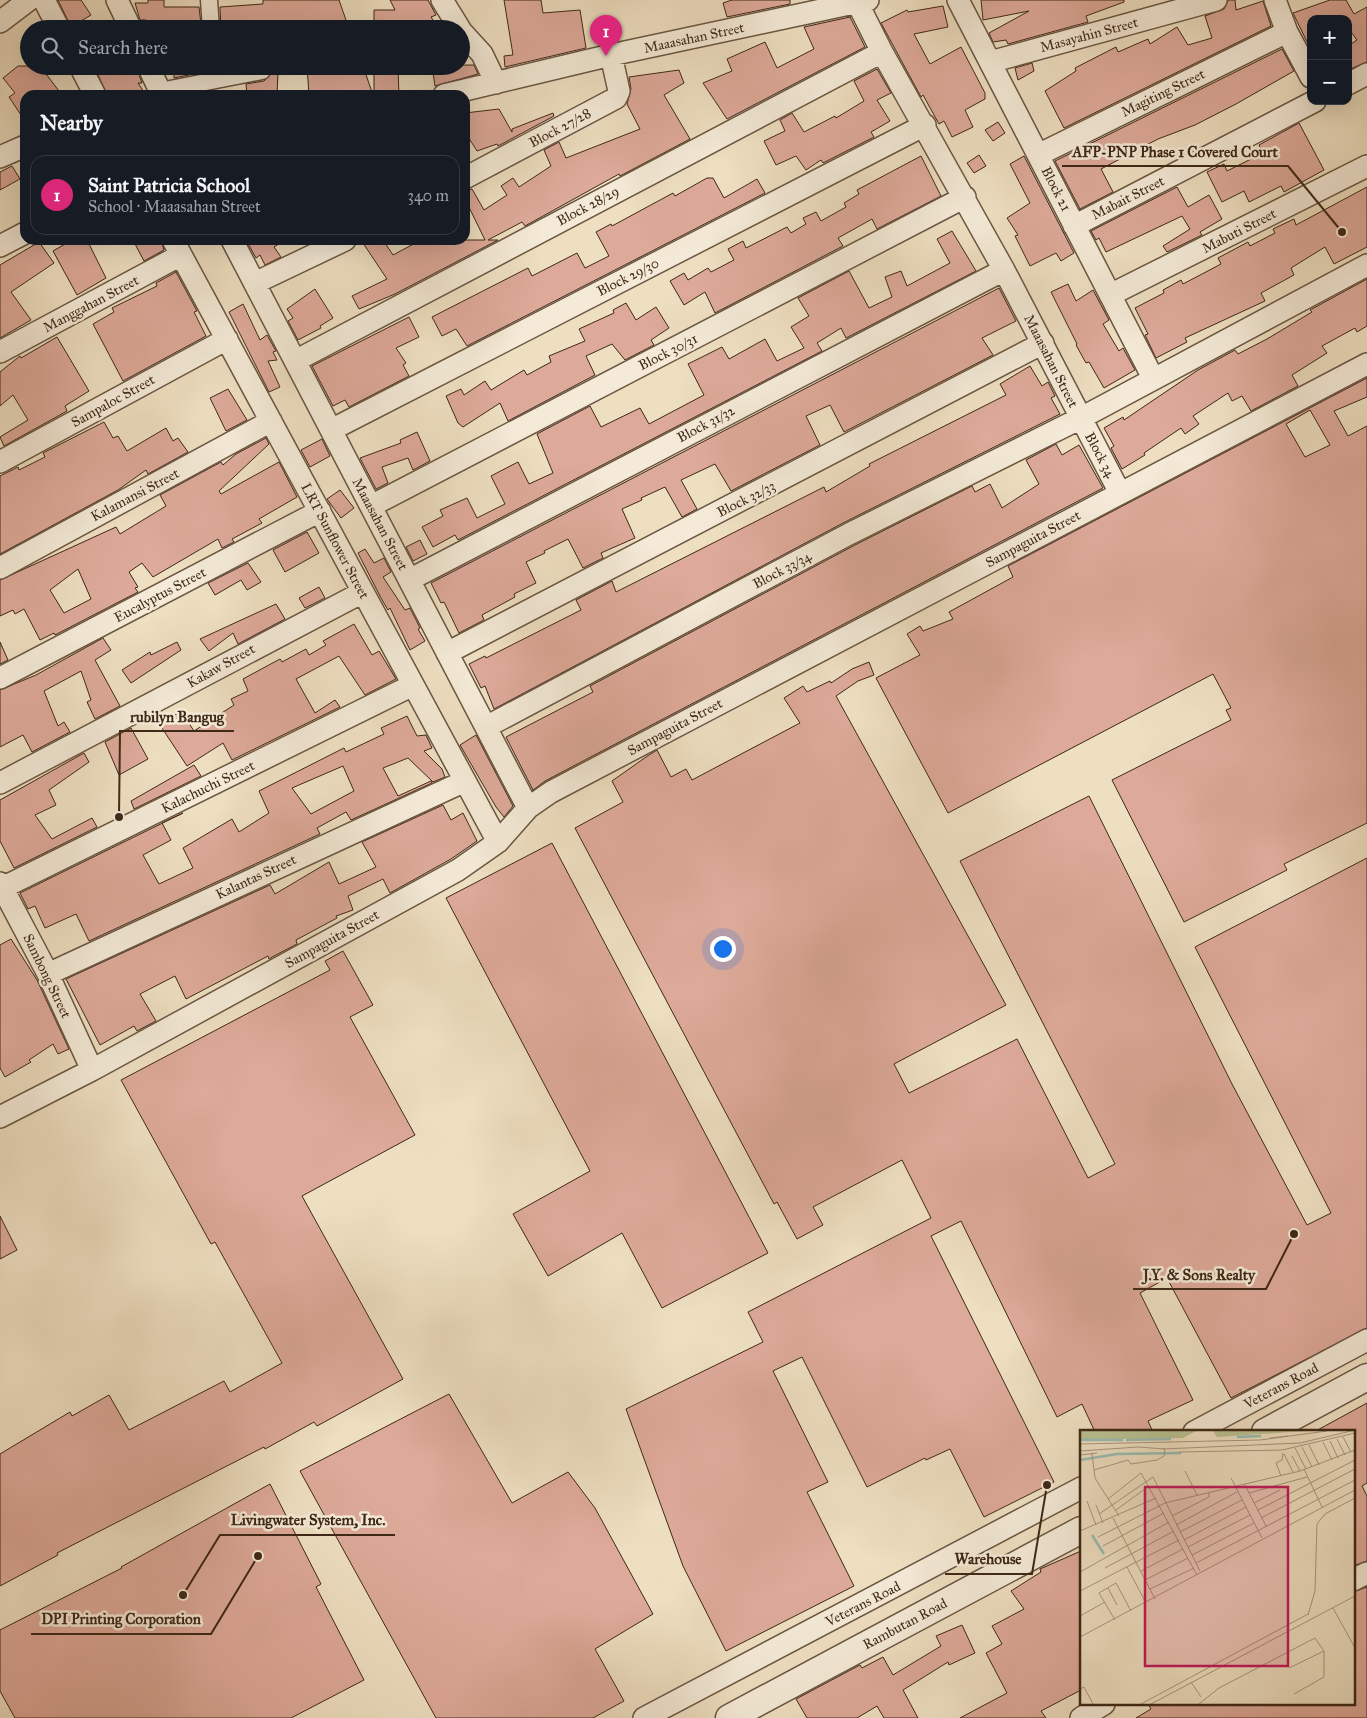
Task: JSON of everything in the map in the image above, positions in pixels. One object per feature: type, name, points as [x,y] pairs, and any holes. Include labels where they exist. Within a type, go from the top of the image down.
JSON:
[{"type":"street","points":[[0,22],[29,0]]},
{"type":"street","points":[[44,0],[54,20]]},
{"type":"street","points":[[118,0],[127,20]]},
{"type":"street","points":[[209,0],[210,20]]},
{"type":"street","points":[[442,0],[454,20]]},
{"type":"street","name":"Block 21","points":[[958,0],[1153,378]]},
{"type":"street","name":"Masayahin Street","points":[[990,62],[1216,0]]},
{"type":"street","points":[[1275,0],[1287,32],[1307,70]]},
{"type":"street","name":"Maaasahan Street","points":[[466,90],[611,55],[861,6],[882,52],[965,197],[1081,418],[1367,265]]},
{"type":"street","name":"Magiting Street","points":[[1038,155],[1287,32]]},
{"type":"street","points":[[470,41],[482,54],[496,83]]},
{"type":"street","name":"Block 28/29","points":[[295,361],[882,52]]},
{"type":"street","name":"Block 27/28","points":[[470,175],[616,98],[619,91],[611,55]]},
{"type":"street","points":[[1352,82],[1367,74]]},
{"type":"street","points":[[85,75],[92,90]]},
{"type":"street","points":[[152,75],[160,90]]},
{"type":"street","points":[[169,90],[209,75]]},
{"type":"street","name":"Mabait Street","points":[[1074,226],[1307,105]]},
{"type":"street","name":"Block 29/30","points":[[331,430],[925,125]]},
{"type":"street","points":[[0,157],[20,148]]},
{"type":"street","name":"Mabuti Street","points":[[1110,295],[1367,166]]},
{"type":"street","name":"Block 30/31","points":[[370,506],[965,197]]},
{"type":"street","points":[[0,246],[20,236]]},
{"type":"street","name":"Maaasahan Street","points":[[235,245],[528,808]]},
{"type":"street","points":[[255,283],[328,245]]},
{"type":"street","name":"LRT Sunflower Street","points":[[177,247],[498,842]]},
{"type":"street","name":"Manggahan Street","points":[[0,352],[177,247]]},
{"type":"street","name":"Block 31/32","points":[[409,580],[1004,270]]},
{"type":"street","name":"Sampaloc Street","points":[[0,462],[226,339]]},
{"type":"street","name":"Block 32/33","points":[[447,654],[1043,344]]},
{"type":"street","name":"Sampaguita Street","points":[[2,1112],[92,1070],[458,870],[498,842],[528,808],[552,792],[1367,364]]},
{"type":"street","name":"Block 34","points":[[1081,418],[1120,493]]},
{"type":"street","name":"Block 33/34","points":[[486,727],[849,534],[1081,418]]},
{"type":"street","name":"Kalamansi Street","points":[[0,568],[271,421]]},
{"type":"street","name":"Eucalyptus Street","points":[[0,678],[320,511]]},
{"type":"street","name":"Kakaw Street","points":[[0,783],[363,592]]},
{"type":"street","name":"Kalachuchi Street","points":[[1,885],[413,686]]},
{"type":"street","name":"Kalantas Street","points":[[48,974],[465,781]]},
{"type":"street","name":"Sambong Street","points":[[1,885],[48,974],[92,1070]]},
{"type":"street","name":"Veterans Road","points":[[1198,1430],[1367,1340]]},
{"type":"street","points":[[1269,1430],[1367,1377]]},
{"type":"street","name":"Veterans Road","points":[[644,1718],[1080,1489]]},
{"type":"street","name":"Rambutan Road","points":[[729,1718],[1080,1531]]},
{"type":"street","points":[[1354,1580],[1367,1574]]},
{"type":"street","points":[[1081,1718],[1101,1706]]},
{"type":"building","points":[[58,0],[81,0],[91,15],[83,20],[68,20]]},
{"type":"building","points":[[148,0],[164,0],[164,7],[199,7],[201,20],[140,20],[135,3],[148,3]]},
{"type":"building","points":[[263,0],[339,0],[346,20],[221,20],[220,7],[263,4]]},
{"type":"building","points":[[390,0],[428,0],[436,15],[431,17],[433,20],[374,20],[374,10],[395,10]]},
{"type":"building","points":[[504,0],[541,0],[543,13],[580,10],[586,48],[505,67],[504,56],[513,55]]},
{"type":"building","points":[[732,0],[790,0],[790,4],[727,17],[723,3]]},
{"type":"building","points":[[981,0],[1124,0],[1124,2],[1086,16],[1088,22],[1008,44],[1006,40],[993,42],[989,33],[1029,11],[983,20]]},
{"type":"building","points":[[1228,0],[1235,0],[1236,10],[1263,1],[1271,26],[1064,128],[1045,91],[1076,71],[1075,68],[1116,47],[1118,52],[1148,39],[1150,44],[1177,27],[1188,45],[1212,38],[1205,16],[1224,9]]},
{"type":"building","points":[[1330,0],[1346,0],[1354,14],[1367,7],[1367,62],[1352,68],[1352,43],[1357,40],[1352,33],[1352,15],[1307,15],[1307,42],[1293,13]]},
{"type":"building","points":[[943,6],[948,27],[914,34],[930,64],[961,47],[985,93],[985,99],[965,110],[973,127],[952,137],[944,121],[939,124],[923,95],[921,97],[881,23],[907,10],[908,12]]},
{"type":"building","points":[[850,17],[865,47],[727,119],[703,83],[732,71],[727,59],[765,42],[777,68],[814,49],[804,27]]},
{"type":"building","points":[[1282,49],[1294,71],[1195,125],[1158,139],[1101,169],[1113,192],[1080,209],[1055,161]]},
{"type":"building","points":[[1032,63],[1034,71],[1018,80],[1015,68]]},
{"type":"building","points":[[470,65],[474,65],[478,74],[435,86],[433,75],[470,75]]},
{"type":"building","points":[[20,66],[20,75],[47,75],[58,90],[20,90],[20,114],[9,97],[15,93],[3,78]]},
{"type":"building","points":[[877,69],[891,93],[877,100],[890,121],[871,132],[874,137],[823,163],[821,160],[806,170],[796,156],[776,165],[764,141],[785,131],[780,120],[792,113],[804,132],[835,116],[836,118],[864,101],[854,81]]},
{"type":"building","points":[[679,70],[684,83],[664,95],[690,139],[620,176],[619,174],[525,226],[522,222],[488,240],[498,240],[395,294],[359,309],[352,296],[387,279],[364,245],[386,245],[393,255],[412,245],[470,245],[470,240],[485,240],[470,209],[470,190],[472,189],[484,210],[507,195],[501,186],[513,178],[519,187],[551,166],[544,150],[559,142],[566,158],[640,129],[627,104],[631,89],[629,77]]},
{"type":"building","points":[[98,75],[139,75],[142,83],[138,83],[143,90],[105,90]]},
{"type":"building","points":[[174,75],[189,75],[174,78]]},
{"type":"building","points":[[270,75],[278,75],[277,90],[247,90],[246,84],[264,81]]},
{"type":"building","points":[[308,75],[366,75],[371,90],[309,90]]},
{"type":"building","points":[[374,75],[398,75],[399,90],[374,90]]},
{"type":"building","points":[[499,109],[512,132],[512,129],[553,113],[554,116],[498,146],[497,144],[477,151],[470,140],[470,112]]},
{"type":"building","points":[[998,122],[1005,133],[993,141],[985,130]]},
{"type":"building","points":[[1299,123],[1324,170],[1284,192],[1281,186],[1249,202],[1244,191],[1222,202],[1207,172],[1224,164],[1227,171],[1263,153],[1259,145]]},
{"type":"building","points":[[979,155],[986,166],[974,173],[967,163]]},
{"type":"building","points":[[921,156],[941,196],[877,229],[872,219],[838,238],[843,246],[715,313],[705,292],[684,305],[670,281],[684,273],[688,280],[708,268],[711,272],[734,260],[728,249],[743,241],[746,248],[787,227],[791,233],[806,224],[803,218],[816,212],[821,221],[846,207],[844,203],[859,194],[857,190]]},
{"type":"building","points":[[1024,156],[1074,253],[1061,261],[1056,253],[1030,266],[1015,236],[1018,235],[1007,218],[1030,203],[1010,164]]},
{"type":"building","points":[[12,166],[20,179],[0,190],[0,172]]},
{"type":"building","points":[[707,178],[713,178],[724,198],[757,179],[765,193],[467,346],[456,329],[442,336],[432,317],[528,268],[532,276],[577,253],[585,268],[609,256],[596,232],[611,224],[612,226],[673,193],[675,196]]},
{"type":"building","points":[[1177,187],[1188,207],[1209,195],[1222,219],[1200,232],[1202,235],[1167,252],[1163,246],[1190,229],[1182,216],[1106,252],[1099,238],[1096,240],[1091,231]]},
{"type":"building","points":[[1367,187],[1367,247],[1334,264],[1325,247],[1291,268],[1294,275],[1261,293],[1265,301],[1185,338],[1187,342],[1156,358],[1145,335],[1148,334],[1135,308],[1164,293],[1163,290],[1181,280],[1183,284],[1221,264],[1218,258],[1248,242],[1250,246],[1275,233],[1273,229],[1294,219],[1296,225]]},
{"type":"building","points":[[952,231],[976,271],[846,338],[841,328],[817,343],[822,351],[458,540],[455,535],[433,547],[422,527],[443,516],[440,510],[467,498],[477,518],[505,504],[491,476],[518,462],[529,484],[553,473],[537,434],[590,406],[601,427],[640,408],[649,424],[704,395],[688,364],[722,347],[729,359],[765,339],[777,361],[804,348],[791,327],[809,316],[798,298],[849,271],[869,308],[892,297],[885,277],[901,271],[907,286],[950,263],[937,239]]},
{"type":"building","points":[[34,245],[41,245],[54,263],[11,292],[31,320],[0,338],[0,265]]},
{"type":"building","points":[[63,245],[90,245],[106,278],[77,295],[53,251]]},
{"type":"building","points":[[136,245],[162,245],[164,250],[144,261]]},
{"type":"building","points":[[249,245],[277,245],[274,247],[281,257],[265,265],[260,255],[256,258]]},
{"type":"building","points":[[176,272],[197,311],[194,312],[206,336],[123,381],[93,324],[114,312],[112,308],[157,286],[156,283]]},
{"type":"building","points":[[1367,279],[1367,326],[1357,332],[1355,328],[1322,346],[1327,353],[1292,375],[1298,386],[1251,411],[1242,396],[1232,401],[1228,393],[1193,416],[1199,424],[1185,434],[1181,428],[1144,453],[1145,455],[1122,469],[1111,448],[1114,446],[1104,428],[1123,417],[1124,420],[1198,370],[1235,350],[1238,354],[1267,339],[1312,312],[1310,310]]},
{"type":"building","points":[[1068,284],[1076,301],[1093,290],[1109,320],[1103,324],[1119,351],[1123,348],[1135,370],[1104,388],[1089,362],[1086,363],[1076,345],[1051,292]]},
{"type":"building","points":[[999,288],[1016,321],[982,338],[993,355],[844,432],[830,405],[806,416],[820,445],[731,491],[715,464],[681,480],[697,509],[682,517],[665,487],[641,498],[642,500],[622,509],[635,538],[601,553],[603,558],[583,568],[568,539],[544,551],[545,553],[526,562],[536,583],[514,594],[515,597],[482,615],[484,620],[459,633],[444,602],[441,603],[431,583]]},
{"type":"building","points":[[315,289],[333,318],[320,326],[321,328],[298,340],[288,321],[293,318],[287,309]]},
{"type":"building","points":[[626,303],[636,320],[656,307],[669,328],[651,340],[654,345],[625,360],[612,344],[586,356],[595,375],[508,421],[500,403],[463,427],[458,423],[446,396],[461,389],[464,395],[485,381],[491,390],[524,370],[527,375],[551,362],[549,356],[585,341],[579,329],[614,313],[613,310]]},
{"type":"building","points":[[243,304],[260,340],[267,335],[276,351],[273,352],[277,360],[268,361],[280,387],[269,392],[229,312]]},
{"type":"building","points":[[409,317],[419,337],[396,348],[406,363],[403,365],[409,376],[349,407],[345,400],[333,406],[312,366]]},
{"type":"building","points":[[57,337],[89,391],[65,406],[67,411],[4,446],[0,437],[28,420],[13,395],[0,406],[0,372],[20,356],[21,358]]},
{"type":"building","points":[[1030,366],[1042,386],[1048,382],[1055,396],[1051,398],[1060,414],[843,523],[494,709],[485,686],[481,688],[469,664],[485,656],[486,658],[581,610],[576,600],[612,581],[616,592],[824,487],[826,492],[870,466],[869,464],[1006,395],[1000,384]]},
{"type":"building","points":[[1367,378],[1367,397],[1334,411],[1348,436],[1367,426],[1367,823],[1284,864],[1287,870],[1184,922],[1112,780],[1231,720],[1226,710],[1231,708],[1213,674],[948,813],[876,678],[920,655],[907,634],[920,626],[923,631],[953,619],[949,612],[1013,577],[1008,566]],"holes":[[[1310,410],[1330,445],[1305,457],[1286,424]]]},
{"type":"building","points":[[228,389],[247,420],[226,431],[210,398]]},
{"type":"building","points":[[104,422],[113,438],[118,436],[127,451],[166,428],[173,441],[178,438],[188,452],[148,474],[146,470],[118,490],[0,554],[0,476],[18,467],[19,470],[45,457],[43,453]]},
{"type":"building","points":[[417,432],[430,461],[413,470],[408,458],[382,467],[388,483],[376,489],[360,458],[401,443],[400,440]]},
{"type":"building","points":[[266,438],[269,444],[219,491],[221,494],[279,462],[297,497],[259,519],[262,523],[232,539],[234,542],[222,548],[218,539],[153,577],[142,563],[129,572],[138,587],[135,588],[138,592],[55,635],[54,633],[40,640],[24,609],[15,614],[13,610],[0,616],[0,580],[116,527],[120,534],[166,506],[160,495],[221,462],[223,465],[236,454]],"holes":[[[78,569],[91,599],[64,613],[50,590]]]},
{"type":"building","points":[[322,439],[330,456],[310,467],[301,450]]},
{"type":"building","points":[[1056,444],[1062,455],[1079,445],[1103,488],[545,781],[533,790],[506,737],[593,692],[590,686],[855,545],[972,486],[975,492],[990,484],[1002,508],[1039,484],[1026,460]]},
{"type":"building","points":[[340,490],[354,508],[341,518],[327,499]]},
{"type":"building","points":[[307,532],[319,553],[285,572],[273,550]]},
{"type":"building","points":[[420,540],[427,554],[413,561],[406,547]]},
{"type":"building","points":[[365,549],[374,563],[384,558],[391,572],[383,577],[405,610],[410,608],[420,628],[418,629],[425,641],[410,650],[390,608],[388,610],[358,553]]},
{"type":"building","points":[[248,563],[261,582],[247,590],[241,580],[215,595],[208,583]]},
{"type":"building","points":[[319,587],[325,598],[305,608],[299,598]]},
{"type":"building","points":[[276,604],[285,619],[238,644],[233,633],[209,651],[200,639]]},
{"type":"building","points":[[354,624],[372,655],[379,651],[396,679],[365,695],[339,656],[296,679],[315,713],[335,700],[340,707],[232,760],[223,743],[187,766],[160,725],[181,711],[194,731],[234,705],[231,699],[248,691],[243,679],[280,659],[282,662],[306,649],[309,655],[326,645],[323,641]]},
{"type":"building","points":[[103,638],[111,650],[95,660],[120,706],[95,719],[87,702],[91,700],[81,671],[44,691],[58,726],[64,722],[70,732],[32,752],[23,735],[0,747],[0,690],[36,675]]},
{"type":"building","points":[[0,642],[8,660],[0,664]]},
{"type":"building","points":[[177,642],[181,650],[131,683],[122,670],[150,652],[151,655]]},
{"type":"building","points":[[869,662],[874,675],[858,681],[836,696],[1006,1005],[894,1064],[909,1093],[1017,1039],[1088,1178],[1115,1164],[960,861],[1089,796],[1232,1084],[1307,1225],[1331,1213],[1195,947],[1367,858],[1367,1328],[1231,1398],[1167,1278],[1140,1293],[1193,1400],[1148,1421],[1152,1430],[1094,1430],[1082,1404],[1057,1417],[961,1221],[931,1236],[1054,1482],[984,1517],[950,1449],[926,1460],[925,1458],[867,1487],[802,1357],[773,1371],[828,1482],[807,1492],[854,1586],[726,1651],[683,1566],[626,1409],[763,1342],[748,1312],[931,1218],[902,1160],[813,1207],[823,1225],[797,1239],[777,1202],[774,1204],[575,828],[623,802],[612,781],[657,750],[671,777],[686,769],[692,780],[800,723],[784,698],[803,686],[807,692],[830,681],[831,683],[852,669]]},
{"type":"building","points":[[407,716],[417,736],[426,735],[432,748],[424,751],[442,769],[445,777],[433,782],[408,758],[383,768],[398,796],[431,781],[432,783],[351,820],[346,812],[317,828],[320,834],[89,941],[76,914],[45,928],[35,906],[28,909],[20,893],[162,823],[171,840],[143,855],[159,884],[193,868],[183,848],[232,819],[239,832],[269,813],[259,791],[344,748],[346,752],[384,734],[381,728]],"holes":[[[343,766],[354,791],[311,814],[292,788]]]},
{"type":"building","points":[[131,728],[148,759],[119,775],[105,742]]},
{"type":"building","points":[[476,735],[513,806],[504,817],[496,807],[460,745]]},
{"type":"building","points":[[84,753],[89,762],[49,790],[56,805],[35,815],[52,839],[92,818],[97,827],[14,868],[0,841],[0,800]]},
{"type":"building","points":[[194,765],[201,776],[134,809],[131,801]]},
{"type":"building","points":[[443,805],[451,820],[463,813],[477,841],[451,859],[390,893],[383,879],[348,896],[353,910],[336,916],[337,918],[296,940],[297,944],[269,959],[268,956],[186,999],[175,976],[140,994],[156,1021],[137,1031],[134,1026],[100,1045],[66,979],[270,885],[275,894],[329,862],[339,884],[376,867],[362,842]]},
{"type":"building","points":[[552,843],[768,1253],[662,1308],[622,1233],[548,1276],[513,1214],[590,1171],[446,898]]},
{"type":"building","points":[[11,939],[37,980],[69,1049],[58,1054],[53,1044],[29,1060],[31,1062],[5,1077],[0,1068],[0,945]]},
{"type":"building","points":[[343,951],[373,1005],[350,1017],[415,1135],[302,1196],[403,1379],[317,1426],[314,1422],[265,1449],[264,1447],[57,1553],[58,1555],[0,1586],[0,1454],[70,1412],[72,1416],[109,1395],[129,1430],[224,1381],[230,1392],[282,1363],[215,1242],[211,1244],[121,1080],[330,970],[325,961]]},
{"type":"building","points":[[0,1216],[17,1250],[0,1259]]},
{"type":"building","points":[[449,1394],[512,1503],[568,1472],[595,1508],[653,1614],[595,1649],[624,1701],[593,1718],[436,1718],[300,1471]]},
{"type":"building","points":[[1367,1403],[1367,1483],[1362,1486],[1367,1496],[1367,1561],[1354,1566],[1354,1430],[1318,1430]]},
{"type":"building","points":[[270,1484],[321,1584],[316,1587],[364,1680],[291,1718],[15,1718],[0,1691],[0,1630],[122,1568]]},
{"type":"building","points":[[1080,1551],[1080,1691],[1041,1711],[1046,1718],[960,1718],[1007,1693],[986,1653],[1002,1644],[992,1626],[1024,1609],[1011,1591],[1041,1572],[1040,1569]]},
{"type":"building","points":[[1367,1587],[1367,1718],[1136,1718],[1151,1709],[1149,1706],[1354,1706],[1354,1592]]},
{"type":"building","points":[[962,1625],[975,1653],[949,1665],[948,1662],[903,1690],[918,1718],[884,1718],[877,1706],[857,1718],[807,1718],[796,1699],[860,1665],[862,1668],[883,1657],[893,1675],[941,1646],[936,1636]]},
{"type":"place","name":"Saint Patricia School","points":[[606,56]]},
{"type":"place","name":"AFP-PNP Phase 1 Covered Court","points":[[1342,232]]},
{"type":"place","name":"rubilyn Bangug","points":[[119,817]]},
{"type":"place","name":"J.Y. & Sons Realty","points":[[1294,1234]]},
{"type":"place","name":"Warehouse","points":[[1047,1485]]},
{"type":"place","name":"DPI Printing Corporation","points":[[258,1556]]},
{"type":"place","name":"Livingwater System, Inc.","points":[[183,1595]]}]
